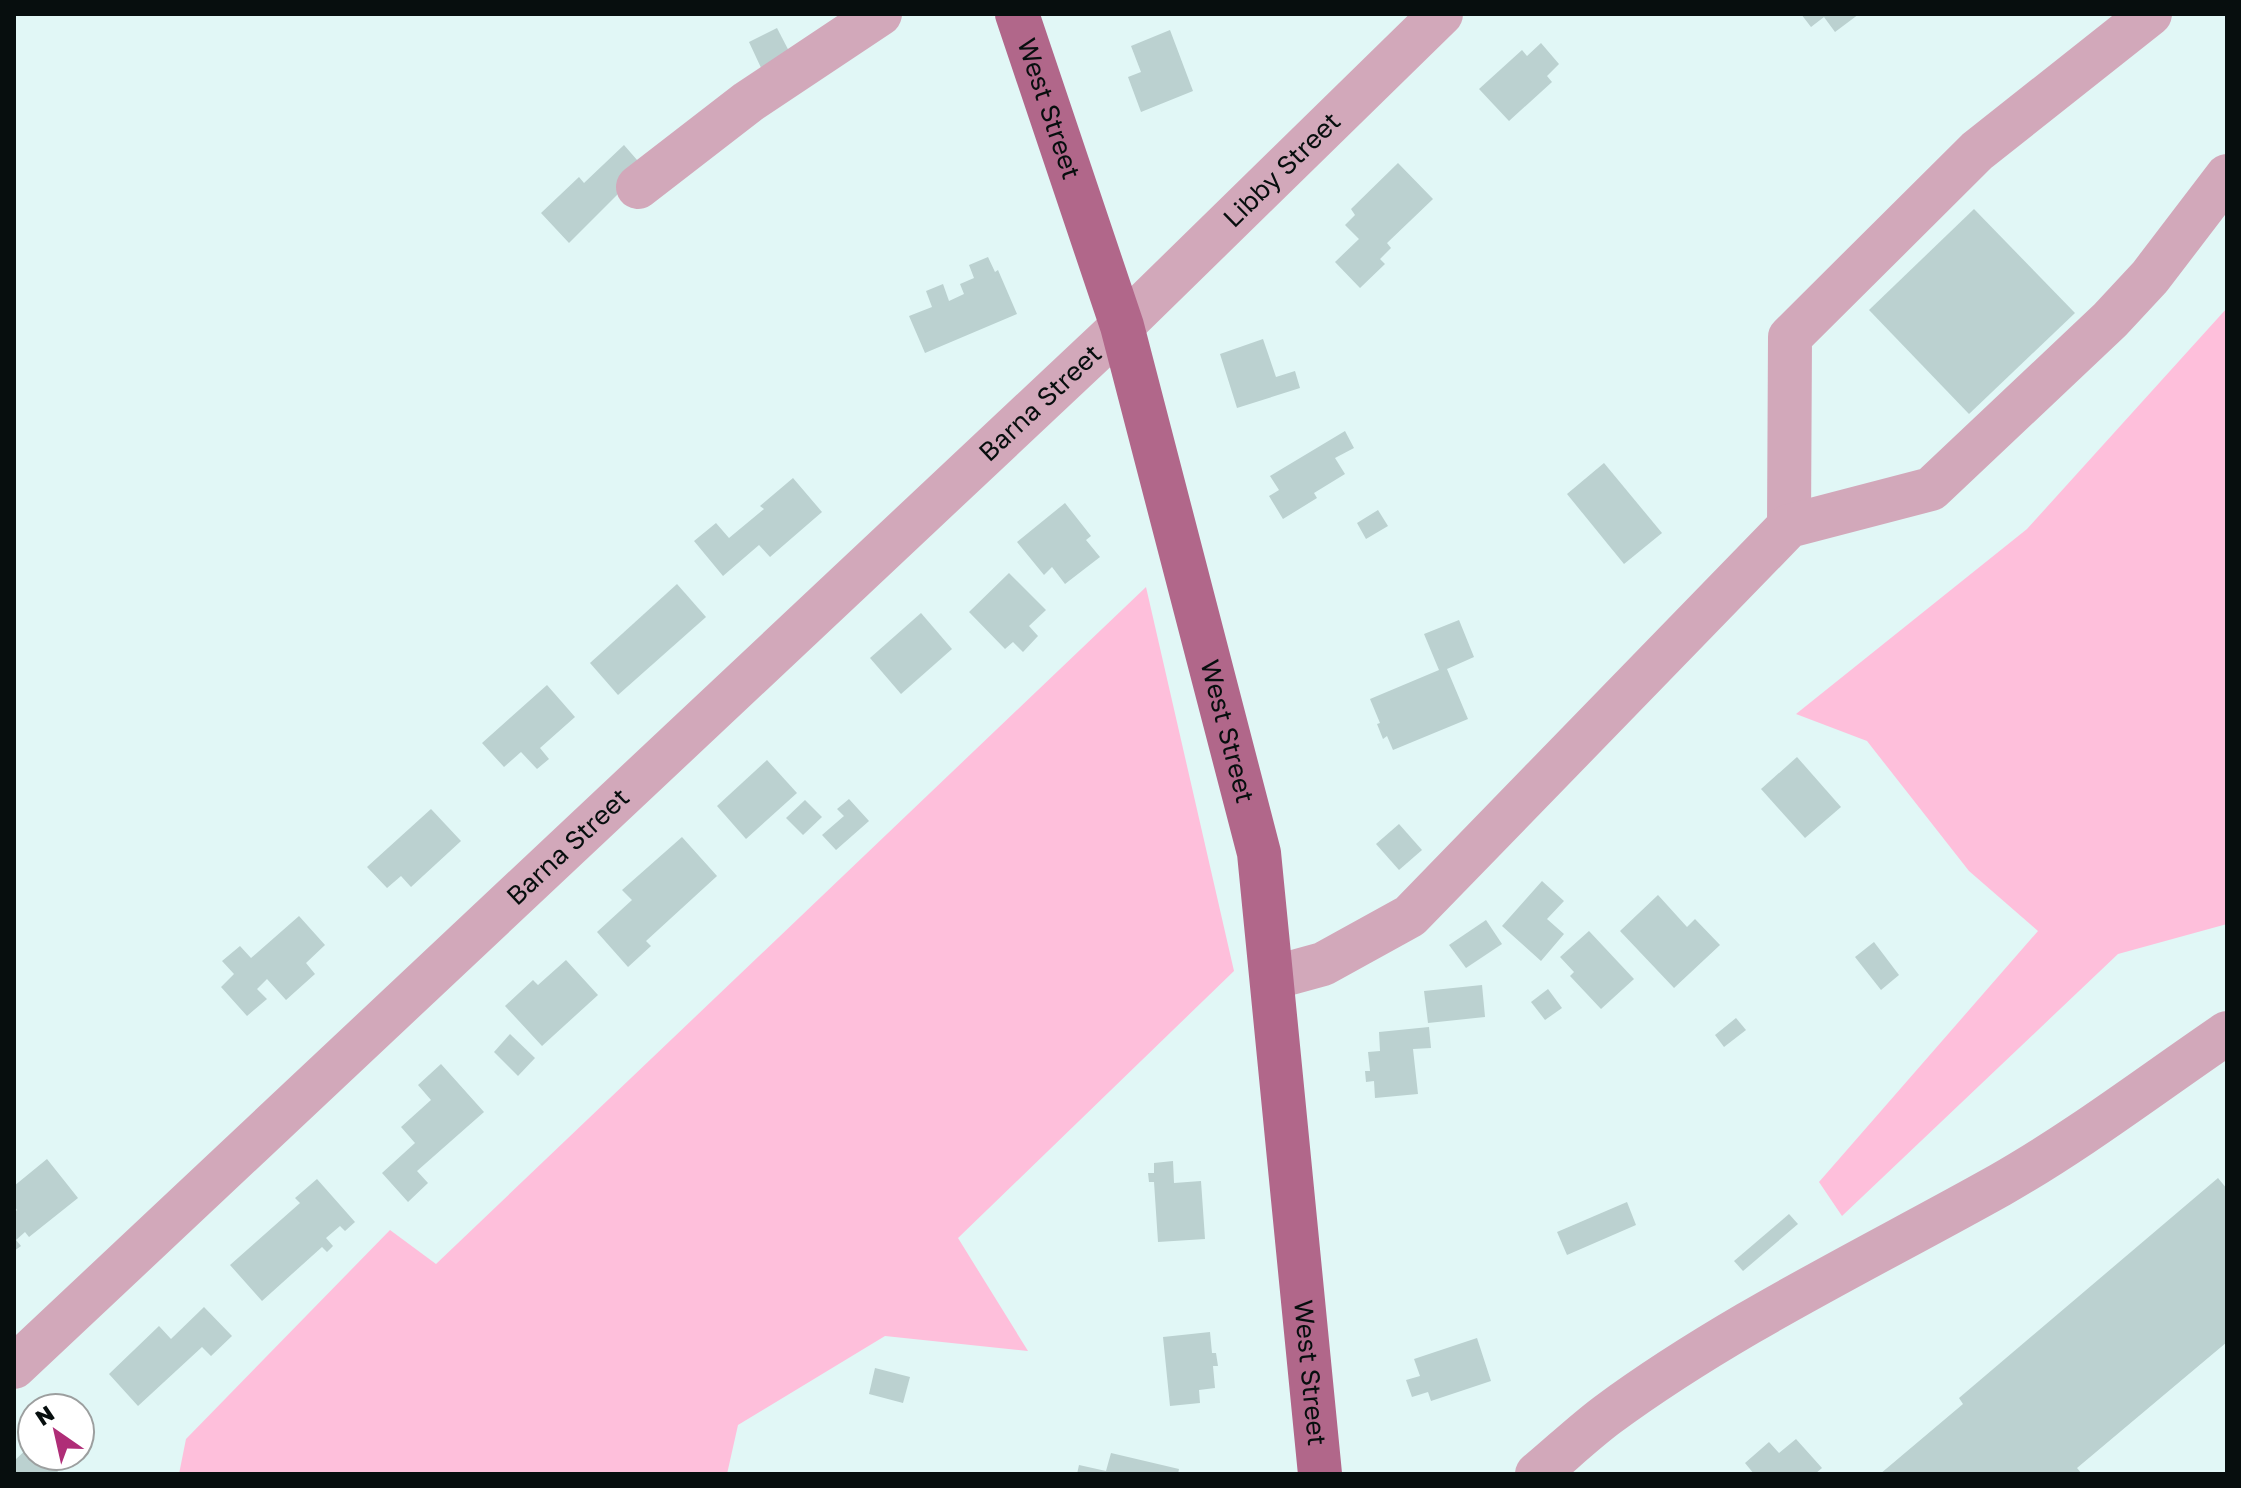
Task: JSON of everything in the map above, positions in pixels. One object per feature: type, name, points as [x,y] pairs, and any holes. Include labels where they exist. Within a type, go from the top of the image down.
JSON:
[{"type":"main road","name":"West Street","points":[[1017,14],[1122,326],[1259,853],[1320,1474]]},
{"type":"street","points":[[638,187],[748,102],[880,14]]},
{"type":"street","name":"Libby Street","points":[[1122,326],[1441,14]]},
{"type":"street","points":[[1789,526],[1790,337],[1977,151],[2150,14]]},
{"type":"street","points":[[1272,978],[1323,964],[1410,916],[1789,526],[1931,489],[2110,320],[2150,277],[2227,176]]},
{"type":"street","name":"Barna Street","points":[[14,1367],[1122,326]]},
{"type":"street","points":[[1537,1474],[1606,1416],[1704,1351],[1891,1243],[2001,1184],[2227,1033]]},
{"type":"shaded area","points":[[2227,308],[2227,924],[2118,954],[1842,1216],[1819,1182],[2038,931],[1969,871],[1867,741],[1796,714],[2027,529]]},
{"type":"shaded area","points":[[1146,587],[1234,971],[958,1238],[1028,1351],[885,1336],[738,1425],[727,1474],[179,1474],[186,1439],[390,1230],[436,1264]]},
{"type":"building","points":[[1801,14],[1859,14],[1835,32],[1824,17],[1811,27]]},
{"type":"building","points":[[777,28],[792,57],[763,72],[749,42]]},
{"type":"building","points":[[1170,30],[1193,91],[1141,112],[1128,77],[1141,72],[1131,46]]},
{"type":"building","points":[[1541,43],[1559,64],[1547,76],[1552,82],[1509,121],[1479,89],[1522,50],[1527,56]]},
{"type":"building","points":[[624,145],[644,168],[569,243],[541,213],[579,177],[584,183]]},
{"type":"building","points":[[1398,163],[1433,199],[1387,243],[1391,248],[1380,259],[1385,264],[1360,288],[1335,262],[1359,239],[1345,225],[1355,215],[1351,209]]},
{"type":"building","points":[[1974,209],[2075,313],[1969,414],[1869,310]]},
{"type":"building","points":[[988,257],[995,272],[998,270],[1017,314],[925,353],[909,316],[932,307],[926,291],[943,284],[949,301],[964,294],[960,284],[974,278],[969,265]]},
{"type":"building","points":[[1263,339],[1276,377],[1295,371],[1300,388],[1237,408],[1220,354]]},
{"type":"building","points":[[1345,431],[1354,448],[1335,458],[1345,474],[1314,493],[1317,498],[1283,519],[1269,496],[1279,490],[1270,476]]},
{"type":"building","points":[[1604,463],[1662,533],[1624,564],[1567,494]]},
{"type":"building","points":[[793,478],[822,512],[770,557],[759,545],[723,576],[694,541],[716,523],[729,538],[764,509],[760,506]]},
{"type":"building","points":[[1065,503],[1091,536],[1086,540],[1100,557],[1065,584],[1052,567],[1044,575],[1017,542]]},
{"type":"building","points":[[1378,510],[1388,526],[1366,539],[1357,523]]},
{"type":"building","points":[[1009,573],[1046,610],[1029,626],[1038,636],[1023,652],[1013,642],[1005,649],[969,612]]},
{"type":"building","points":[[677,584],[706,617],[618,695],[590,663]]},
{"type":"building","points":[[921,613],[952,649],[901,694],[870,658]]},
{"type":"building","points":[[1459,620],[1474,657],[1447,669],[1468,719],[1393,750],[1387,736],[1383,739],[1370,699],[1439,670],[1424,634]]},
{"type":"building","points":[[547,685],[575,717],[540,748],[549,759],[537,769],[521,752],[504,767],[482,743]]},
{"type":"building","points":[[1797,757],[1841,807],[1805,838],[1761,789]]},
{"type":"building","points":[[767,760],[797,793],[746,839],[717,806]]},
{"type":"building","points":[[849,799],[869,821],[836,850],[822,835],[844,816],[837,809]]},
{"type":"building","points":[[805,800],[822,817],[803,835],[786,818]]},
{"type":"building","points":[[431,809],[461,841],[411,887],[401,876],[387,888],[367,867]]},
{"type":"building","points":[[1399,824],[1422,850],[1399,870],[1376,844]]},
{"type":"building","points":[[682,837],[717,876],[646,941],[651,946],[628,967],[597,932],[632,900],[622,890]]},
{"type":"building","points":[[1542,881],[1564,901],[1547,919],[1564,934],[1541,961],[1502,926]]},
{"type":"building","points":[[1658,895],[1687,927],[1695,919],[1720,945],[1674,988],[1620,931]]},
{"type":"building","points":[[299,916],[325,945],[306,963],[315,974],[286,1000],[267,979],[257,989],[267,999],[247,1016],[221,987],[234,974],[222,961],[240,946],[251,958]]},
{"type":"building","points":[[1486,920],[1502,944],[1466,968],[1449,945]]},
{"type":"building","points":[[1589,931],[1634,979],[1601,1009],[1570,976],[1574,972],[1560,957]]},
{"type":"building","points":[[1874,942],[1899,975],[1881,990],[1855,957]]},
{"type":"building","points":[[566,960],[598,995],[542,1046],[505,1006],[533,980],[538,985]]},
{"type":"building","points":[[1482,985],[1485,1017],[1428,1023],[1424,991]]},
{"type":"building","points":[[1548,989],[1562,1008],[1545,1020],[1531,1002]]},
{"type":"building","points":[[1736,1018],[1746,1030],[1724,1047],[1715,1035]]},
{"type":"building","points":[[1429,1027],[1431,1048],[1413,1049],[1418,1094],[1375,1098],[1374,1081],[1366,1082],[1365,1071],[1370,1071],[1368,1052],[1380,1051],[1379,1032]]},
{"type":"building","points":[[510,1034],[535,1058],[518,1076],[494,1052]]},
{"type":"building","points":[[441,1064],[484,1112],[417,1171],[428,1183],[408,1202],[382,1173],[415,1143],[401,1127],[431,1100],[418,1085]]},
{"type":"building","points":[[47,1159],[78,1198],[29,1237],[25,1232],[16,1240],[21,1246],[14,1251],[14,1213],[17,1210],[14,1186]]},
{"type":"building","points":[[1173,1161],[1174,1183],[1201,1181],[1205,1239],[1158,1242],[1154,1182],[1149,1182],[1148,1173],[1154,1173],[1154,1163]]},
{"type":"building","points":[[2218,1178],[2227,1189],[2227,1342],[2077,1468],[2082,1474],[1880,1474],[1963,1404],[1959,1398]]},
{"type":"building","points":[[317,1179],[355,1222],[345,1231],[340,1226],[326,1238],[333,1246],[327,1252],[322,1247],[262,1301],[230,1265],[300,1203],[295,1198]]},
{"type":"building","points":[[1627,1202],[1636,1225],[1567,1255],[1557,1232]]},
{"type":"building","points":[[1789,1214],[1798,1224],[1743,1271],[1734,1261]]},
{"type":"building","points":[[204,1307],[232,1336],[211,1356],[202,1347],[138,1406],[109,1374],[159,1326],[171,1339]]},
{"type":"building","points":[[1210,1332],[1212,1353],[1216,1353],[1218,1366],[1213,1366],[1215,1388],[1199,1390],[1200,1403],[1170,1406],[1163,1337]]},
{"type":"building","points":[[1477,1338],[1491,1381],[1431,1401],[1428,1392],[1412,1397],[1406,1380],[1420,1376],[1414,1359]]},
{"type":"building","points":[[875,1368],[910,1377],[903,1403],[869,1394]]},
{"type":"building","points":[[1796,1439],[1822,1468],[1815,1474],[1754,1474],[1745,1463],[1769,1442],[1779,1453]]},
{"type":"building","points":[[1111,1453],[1179,1469],[1178,1474],[1077,1474],[1079,1465],[1106,1471]]},
{"type":"building","points":[[16,1459],[16,1472],[60,1474],[14,1474]]}]
